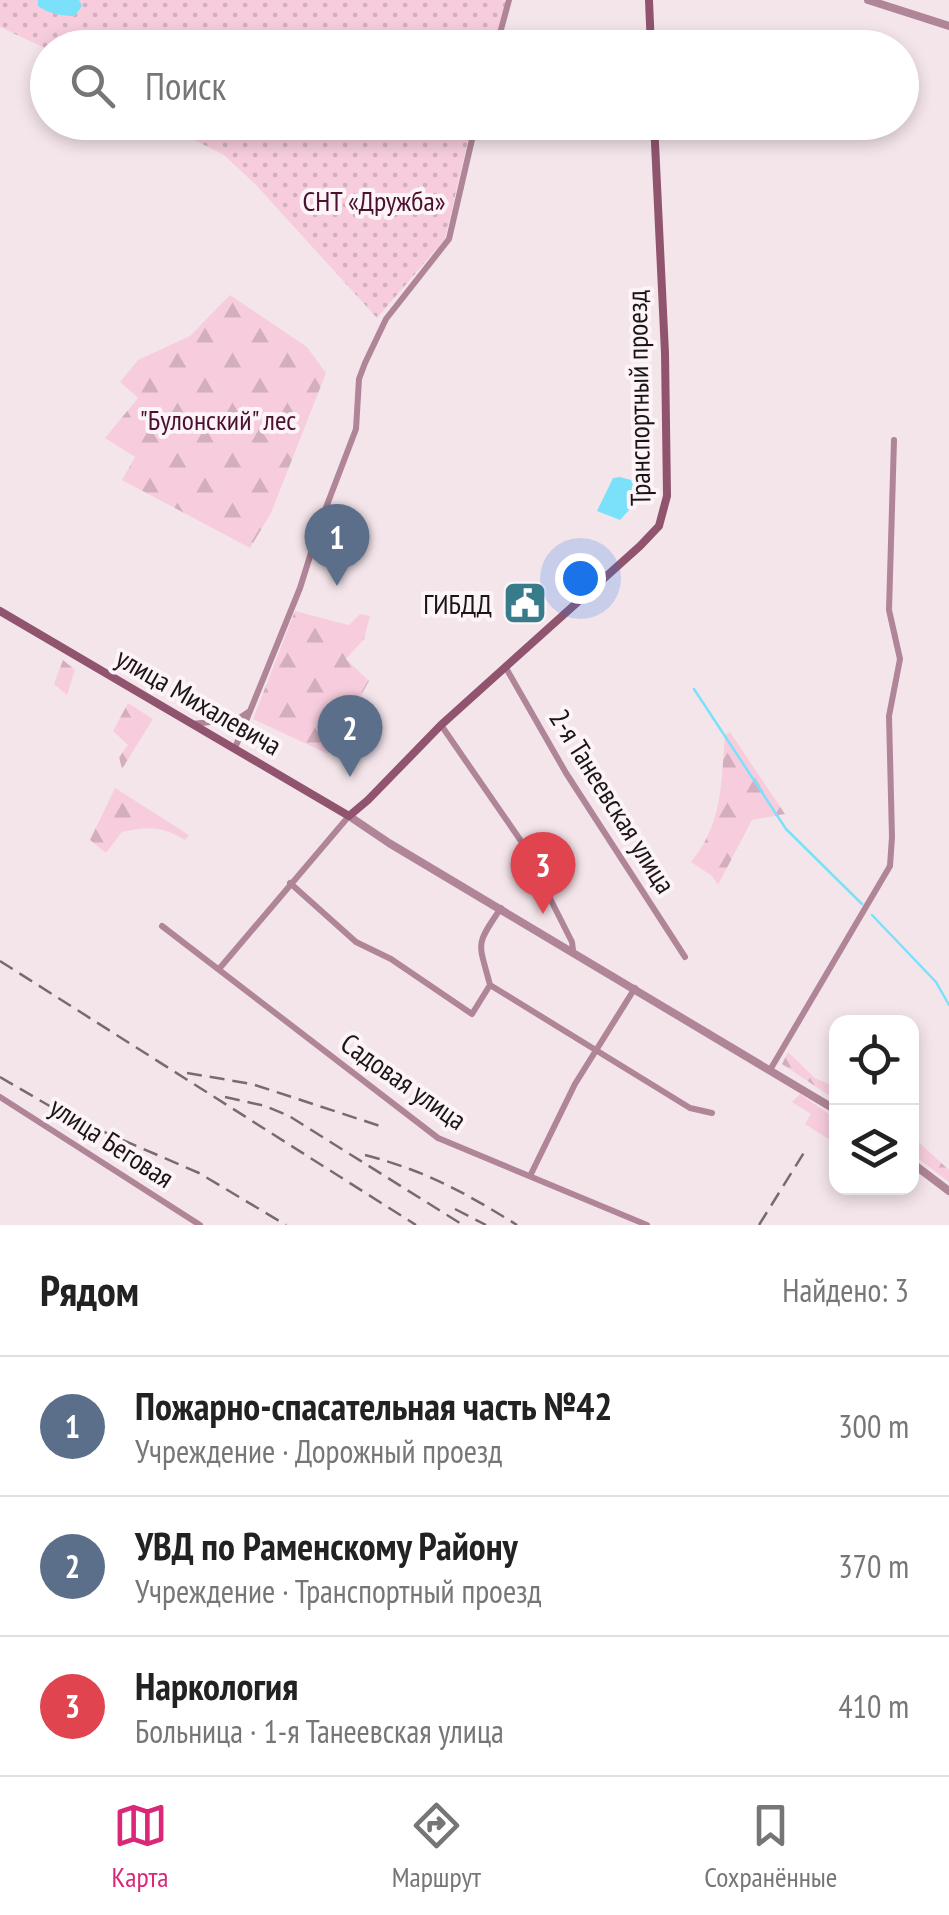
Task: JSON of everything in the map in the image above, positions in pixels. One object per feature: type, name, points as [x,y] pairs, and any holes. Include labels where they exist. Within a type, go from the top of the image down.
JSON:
[{"type":"main road","points":[[649,0],[650,30]]},
{"type":"main road","name":"Транспортный проезд","points":[[349,816],[441,725],[659,526],[665,510],[665,353],[655,140]]},
{"type":"main road","name":"улица Михалевича","points":[[0,611],[349,816]]},
{"type":"street","points":[[501,30],[509,0]]},
{"type":"street","points":[[868,0],[949,26]]},
{"type":"street","points":[[235,748],[356,429],[365,362],[386,319],[448,239],[472,140]]},
{"type":"street","points":[[770,1070],[890,866],[889,716],[900,659],[889,610],[894,440]]},
{"type":"street","name":"2-я Танеевская улица","points":[[506,668],[566,773],[685,957]]},
{"type":"street","points":[[192,724],[238,719],[254,706]]},
{"type":"street","points":[[441,725],[521,841],[573,950]]},
{"type":"street","name":"Транспортный проезд","points":[[219,969],[349,816]]},
{"type":"street","name":"улица Михалевича","points":[[349,816],[829,1106]]},
{"type":"street","points":[[290,883],[356,942],[391,960],[472,1014],[490,986]]},
{"type":"street","points":[[501,908],[480,937],[480,956],[490,986],[690,1108],[712,1113]]},
{"type":"street","name":"Садовая улица","points":[[162,926],[438,1138],[647,1225]]},
{"type":"street","points":[[530,1176],[553,1123],[635,988]]},
{"type":"street","name":"улица Беговая","points":[[0,1097],[200,1225]]},
{"type":"street","points":[[919,1167],[949,1190]]},
{"type":"green space","points":[[0,0],[506,1],[498,30],[30,30],[30,41],[0,27]]},
{"type":"green space","name":"СНТ «Дружба»","points":[[194,140],[468,140],[445,239],[377,318],[224,155]]},
{"type":"green space","name":"\"Булонский\" лес","points":[[230,295],[307,347],[326,373],[271,513],[250,548],[122,480],[135,457],[105,438],[138,398],[120,382],[138,360],[190,336]]},
{"type":"green space","points":[[295,611],[349,625],[360,614],[370,616],[364,639],[346,659],[369,681],[328,754],[253,719]]},
{"type":"green space","points":[[63,660],[75,670],[67,695],[54,684]]},
{"type":"green space","points":[[128,703],[153,719],[122,769],[119,757],[128,745],[113,731]]},
{"type":"green space","points":[[730,732],[785,814],[752,820],[718,885],[691,862],[715,817],[725,735]]},
{"type":"green space","points":[[115,788],[189,835],[185,840],[155,828],[122,832],[106,853],[90,840]]},
{"type":"green space","points":[[788,1052],[815,1078],[829,1084],[829,1095],[782,1064]]},
{"type":"green space","points":[[800,1094],[829,1114],[829,1139],[805,1124],[811,1114],[792,1102]]},
{"type":"green space","points":[[919,1142],[949,1170],[949,1182],[919,1159]]},
{"type":"water","points":[[38,0],[79,0],[82,6],[75,16],[60,15],[38,6]]},
{"type":"water","points":[[613,478],[631,480],[635,489],[630,509],[620,520],[597,511]]},
{"type":"waterway","points":[[694,689],[786,829],[862,904]]},
{"type":"waterway","points":[[872,915],[936,982],[949,1005]]},
{"type":"railway","points":[[0,961],[416,1225]]},
{"type":"railway","points":[[187,1073],[252,1084],[380,1126]]},
{"type":"railway","points":[[0,1077],[65,1115],[199,1173],[286,1225]]},
{"type":"railway","points":[[225,1097],[289,1116],[463,1225]]},
{"type":"railway","points":[[759,1225],[805,1151]]},
{"type":"railway","points":[[365,1155],[444,1184],[517,1225]]},
{"type":"railway","points":[[455,1209],[486,1225]]},
{"type":"place","name":"Пожарно-спасательная часть №42","points":[[337,586]]},
{"type":"place","name":"ГИБДД","points":[[525,603]]},
{"type":"place","name":"УВД по Раменскому Району","points":[[350,777]]},
{"type":"place","name":"Наркология","points":[[543,914]]}]
